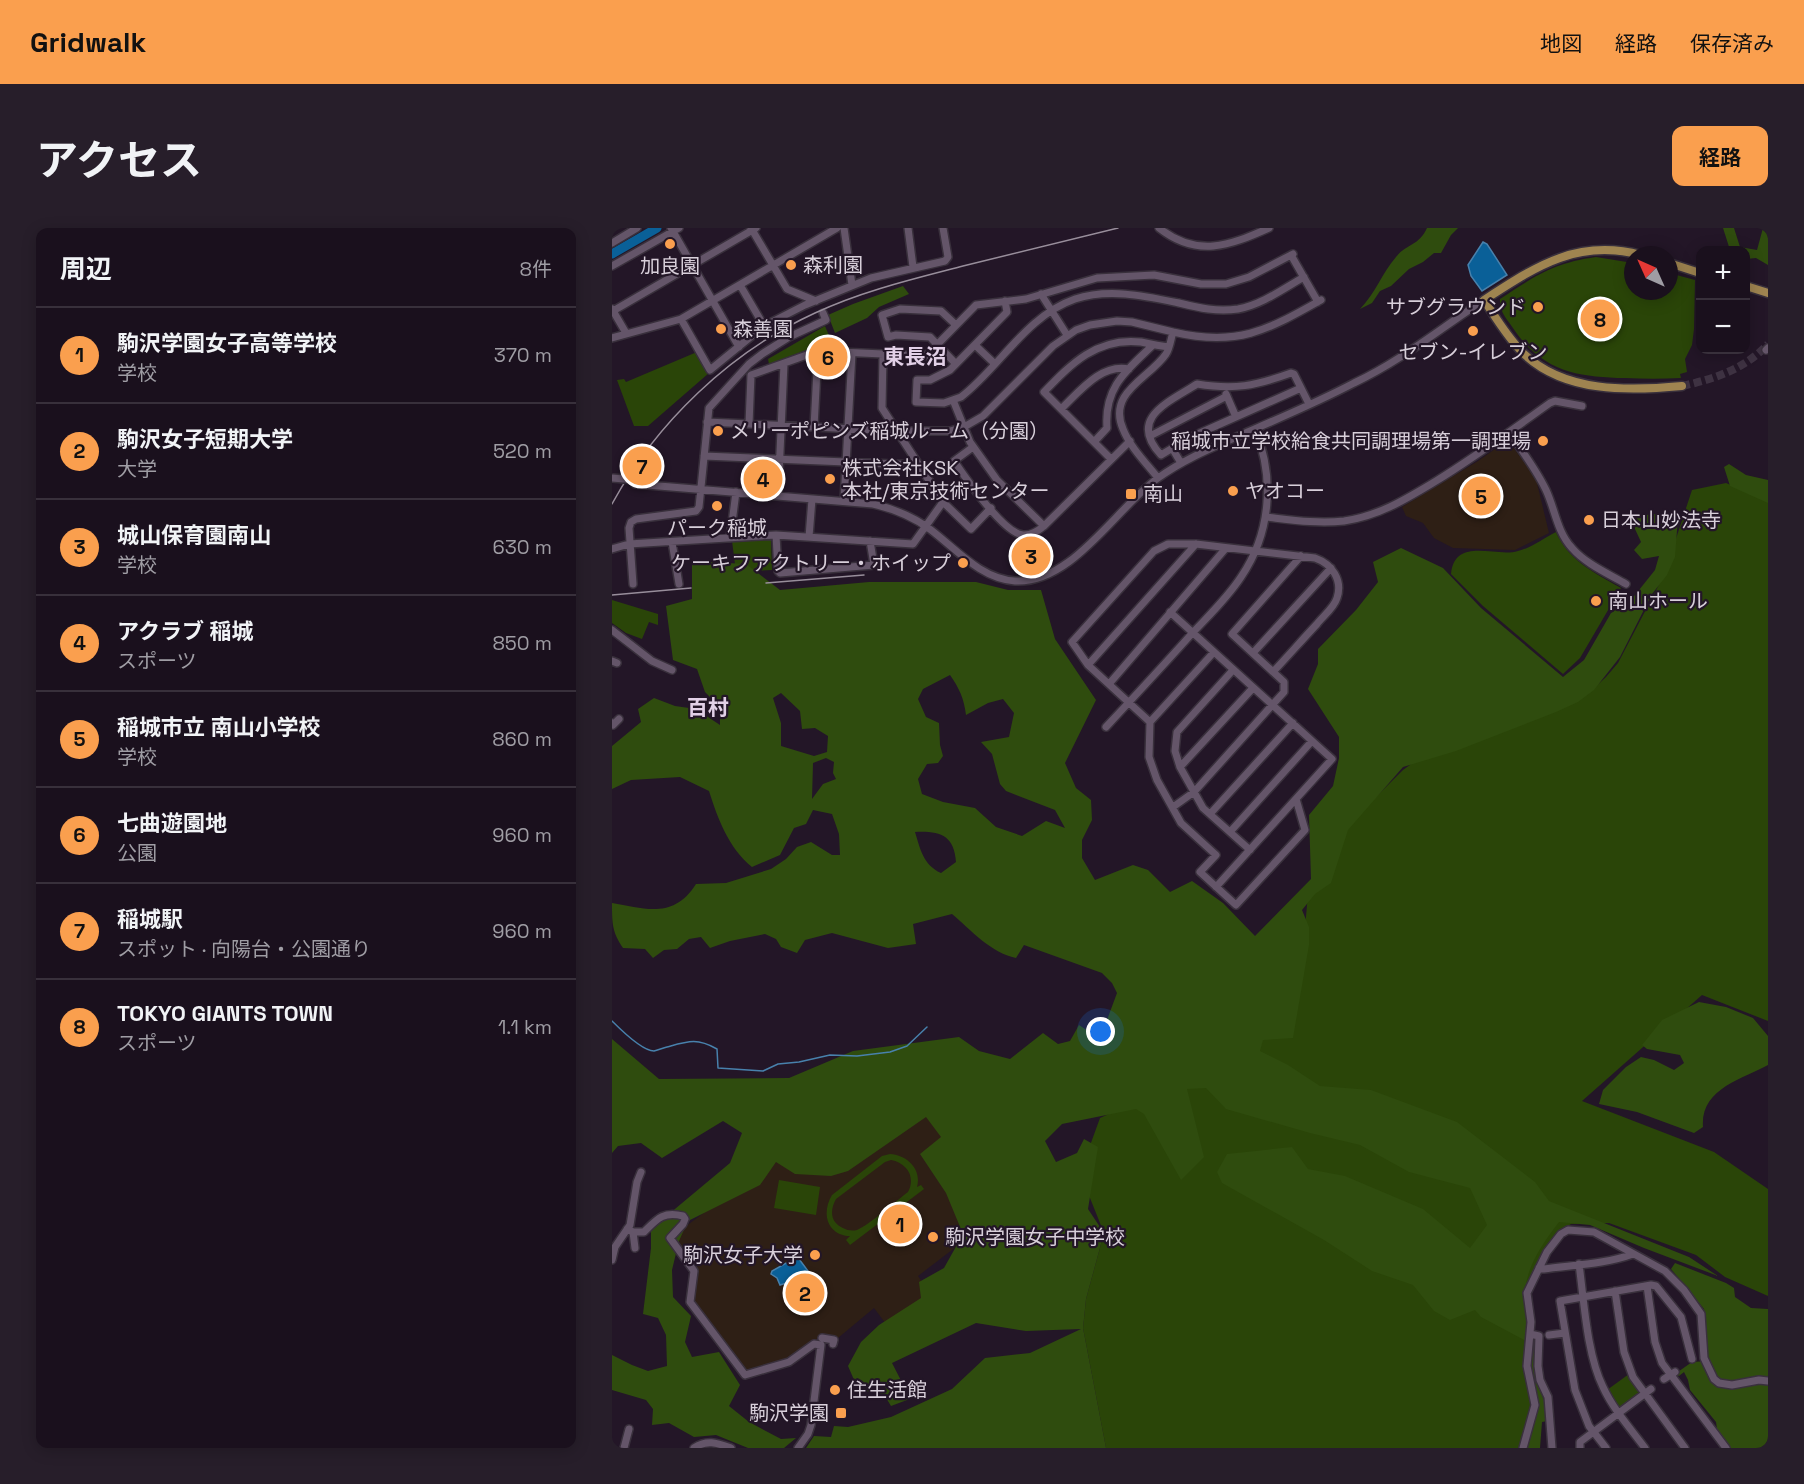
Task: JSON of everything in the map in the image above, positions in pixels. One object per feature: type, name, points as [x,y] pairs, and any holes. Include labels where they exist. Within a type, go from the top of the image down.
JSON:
[{"type":"main road","points":[[1624,253],[1604,250],[1566,255],[1538,266],[1484,300],[1518,348],[1539,366],[1556,375],[1575,382],[1606,387],[1682,386]]},
{"type":"main road","points":[[1678,266],[1696,271]]},
{"type":"main road","points":[[1750,287],[1768,292]]},
{"type":"street","points":[[612,243],[637,228]]},
{"type":"street","points":[[612,338],[681,320],[837,228]]},
{"type":"street","points":[[844,228],[852,285]]},
{"type":"street","points":[[908,228],[913,267]]},
{"type":"street","points":[[681,320],[710,370],[764,326],[871,278],[947,259],[943,228]]},
{"type":"street","points":[[1159,228],[1182,242],[1206,247],[1233,244],[1258,230],[1269,228]]},
{"type":"street","points":[[612,267],[675,229],[739,346]]},
{"type":"street","points":[[626,333],[613,310],[753,229],[787,289],[817,302]]},
{"type":"street","points":[[707,422],[749,424],[781,425],[897,431],[941,431],[964,427],[975,422],[990,409],[1053,346],[1067,335],[1090,325],[1117,321],[1132,322],[1212,339],[1245,336],[1276,325],[1319,301],[1292,254],[1249,277],[1226,284],[1201,284],[1154,275],[1097,278],[1026,299],[976,305],[926,356],[818,351],[751,375],[749,424]]},
{"type":"street","points":[[1005,301],[1007,312],[956,364],[940,376],[930,380],[917,380],[916,402],[944,403],[968,391],[1032,326],[1052,310],[1080,298],[1110,293],[1135,295],[1205,309],[1239,309],[1256,303],[1304,277]]},
{"type":"street","points":[[740,285],[764,326]]},
{"type":"street","points":[[1041,294],[1067,335]]},
{"type":"street","points":[[612,480],[692,485],[700,489],[844,501],[886,507],[909,516],[973,564],[992,575],[1016,581],[1041,578],[1070,562],[1136,497],[1158,478],[1181,463],[1374,374],[1484,300]]},
{"type":"street","points":[[956,325],[941,311],[900,309],[882,315],[888,337],[896,335],[930,337],[956,364]]},
{"type":"street","points":[[633,584],[629,528],[633,520],[696,511],[700,505],[708,412],[714,402],[749,364],[789,337],[826,320],[823,313]]},
{"type":"street","points":[[1158,478],[1124,432],[1120,418],[1123,400],[1129,390],[1167,354],[1173,332]]},
{"type":"street","points":[[1111,459],[1044,392],[1071,364],[1094,350],[1108,345],[1139,342],[1168,347]]},
{"type":"street","points":[[975,345],[995,364]]},
{"type":"street","points":[[1094,442],[1107,428],[1106,410],[1111,393],[1118,381],[1153,345]]},
{"type":"street","points":[[814,427],[818,351]]},
{"type":"street","points":[[844,501],[852,353]]},
{"type":"street","points":[[883,354],[882,408],[943,502],[970,529],[991,508]]},
{"type":"street","points":[[778,496],[784,364]]},
{"type":"street","points":[[1061,409],[1098,376],[1116,368],[1129,369]]},
{"type":"street","points":[[1150,436],[1226,392],[1291,373],[1294,374],[1309,404]]},
{"type":"street","points":[[1226,392],[1197,384],[1155,411],[1149,421],[1150,436],[1160,454],[1301,388]]},
{"type":"street","points":[[1226,392],[1236,417]]},
{"type":"street","points":[[953,400],[973,447],[997,480],[1044,526]]},
{"type":"street","points":[[1266,517],[1327,522],[1380,512],[1401,503],[1445,476],[1552,402],[1582,406]]},
{"type":"street","points":[[1106,727],[1236,584],[1255,552],[1266,517],[1267,479],[1263,454],[1255,429]]},
{"type":"street","points":[[1509,432],[1540,477],[1560,529],[1569,545],[1589,563],[1626,584]]},
{"type":"street","points":[[973,447],[954,461],[978,496],[1013,531],[1023,535],[1035,533],[1044,526],[1130,441]]},
{"type":"street","points":[[1172,448],[1181,463]]},
{"type":"street","points":[[704,456],[918,465]]},
{"type":"street","points":[[730,538],[735,492]]},
{"type":"street","points":[[809,537],[812,499]]},
{"type":"street","points":[[612,549],[629,544],[776,535],[913,544],[943,502]]},
{"type":"street","points":[[776,535],[780,573],[874,565],[870,541]]},
{"type":"street","points":[[672,542],[680,584]]},
{"type":"street","points":[[1150,722],[1088,665],[1072,642],[1154,551],[1168,544],[1196,544],[1301,556],[1322,561],[1331,568],[1336,576],[1339,590],[1334,605],[1273,672]]},
{"type":"street","points":[[1088,665],[1196,544]]},
{"type":"street","points":[[1109,684],[1226,548]]},
{"type":"street","points":[[1173,807],[1194,792],[1284,693],[1284,682],[1232,634],[1301,556]]},
{"type":"street","points":[[1253,653],[1331,568]]},
{"type":"street","points":[[1170,612],[1332,759],[1216,887]]},
{"type":"street","points":[[612,630],[652,661],[672,670]]},
{"type":"street","points":[[1214,652],[1150,722],[1149,757],[1157,780],[1181,824],[1216,855],[1200,872],[1236,905],[1305,830],[1296,799]]},
{"type":"street","points":[[1233,670],[1177,732],[1175,751],[1180,767],[1203,808],[1250,850]]},
{"type":"street","points":[[1180,767],[1253,688]]},
{"type":"street","points":[[612,723],[614,724],[619,719]]},
{"type":"street","points":[[1210,814],[1293,723]]},
{"type":"street","points":[[1230,832],[1312,741]]},
{"type":"street","points":[[634,1248],[630,1230],[637,1182],[641,1172]]},
{"type":"street","points":[[630,1230],[644,1232],[659,1217],[671,1213],[683,1216],[685,1219],[683,1224],[670,1238],[694,1271],[690,1302],[745,1375],[789,1362],[822,1341],[834,1340],[833,1344]]},
{"type":"street","points":[[612,1260],[615,1247],[630,1230]]},
{"type":"street","points":[[1523,1448],[1535,1406],[1527,1365],[1531,1322],[1527,1293],[1555,1241],[1568,1230],[1594,1232],[1665,1271],[1684,1290],[1701,1314],[1704,1358],[1719,1383],[1732,1385],[1760,1380],[1768,1381]]},
{"type":"street","points":[[1539,1268],[1579,1264],[1633,1254]]},
{"type":"street","points":[[1579,1264],[1594,1364],[1602,1386],[1645,1448]]},
{"type":"street","points":[[1647,1286],[1655,1342],[1662,1363],[1726,1448]]},
{"type":"street","points":[[1606,1448],[1581,1409],[1575,1390],[1560,1301],[1656,1286],[1681,1317],[1691,1360],[1704,1358]]},
{"type":"street","points":[[1615,1292],[1627,1362],[1633,1377],[1648,1391],[1685,1448]]},
{"type":"street","points":[[1549,1335],[1565,1333]]},
{"type":"street","points":[[1530,1334],[1539,1336],[1538,1366],[1540,1380],[1548,1397],[1552,1448]]},
{"type":"street","points":[[798,1448],[811,1425],[822,1341]]},
{"type":"street","points":[[1580,1448],[1580,1442],[1648,1391]]},
{"type":"street","points":[[624,1448],[629,1429]]},
{"type":"street","points":[[694,1448],[702,1443],[711,1442],[731,1448]]},
{"type":"shaded area","points":[[1508,440],[1536,479],[1549,533],[1515,550],[1453,548],[1434,538],[1423,523],[1406,516],[1402,507]]},
{"type":"shaded area","name":"駒沢女子大学","points":[[923,1110],[947,1139],[951,1192],[969,1237],[918,1276],[932,1296],[889,1328],[874,1308],[838,1338],[818,1338],[788,1361],[748,1372],[744,1370],[693,1302],[697,1271],[673,1236],[774,1160]]},
{"type":"green space","points":[[1427,228],[1458,228],[1451,235],[1441,253],[1434,253],[1409,269],[1391,286],[1380,291],[1372,303],[1360,309],[1396,257],[1416,242]]},
{"type":"green space","points":[[1723,228],[1734,228],[1740,246],[1729,246]]},
{"type":"green space","points":[[1763,228],[1768,228],[1768,265],[1756,258],[1750,259],[1750,249],[1757,250]]},
{"type":"green space","points":[[1596,257],[1624,262],[1624,300],[1678,300],[1678,275],[1695,280],[1692,345],[1685,359],[1687,372],[1680,374],[1681,378],[1646,379],[1578,374],[1550,364],[1526,345],[1502,312],[1500,299],[1545,272]]},
{"type":"green space","points":[[903,286],[909,294],[879,307],[867,318],[835,333],[828,315]]},
{"type":"green space","points":[[825,326],[833,345],[817,346],[769,364],[768,359]]},
{"type":"green space","points":[[697,352],[709,373],[648,426],[634,426],[617,380],[624,379],[626,382]]},
{"type":"green space","points":[[1729,464],[1746,475],[1768,480],[1768,503],[1730,486],[1724,467]]},
{"type":"green space","points":[[1726,483],[1768,501],[1768,1021],[1702,995],[1582,1101],[1714,1152],[1768,1189],[1768,1296],[1725,1277],[1696,1255],[1609,1223],[1571,1224],[1558,1233],[1526,1285],[1524,1373],[1532,1404],[1520,1448],[1106,1448],[1083,1328],[1086,1299],[1104,1233],[1080,1173],[1100,1118],[1177,1083],[1303,950],[1308,894],[1335,838],[1403,770],[1422,756],[1588,694],[1606,677],[1618,663],[1664,575],[1692,490]]},
{"type":"green space","points":[[1656,514],[1678,517],[1675,557],[1667,575],[1652,594],[1620,657],[1594,690],[1578,702],[1456,751],[1403,767],[1348,830],[1331,883],[1315,894],[1302,910],[1309,927],[1309,945],[1293,1038],[1263,1040],[1260,1051],[1288,1065],[1320,1086],[1371,1090],[1457,1122],[1535,1182],[1549,1201],[1689,1257],[1718,1276],[1590,1225],[1559,1222],[1542,1246],[1529,1271],[1525,1290],[1528,1338],[1537,1340],[1534,1368],[1544,1400],[1547,1421],[1542,1422],[1540,1448],[1527,1448],[1538,1407],[1530,1365],[1530,1343],[1481,1317],[1475,1310],[1450,1320],[1434,1311],[1413,1285],[1372,1271],[1324,1240],[1222,1183],[1217,1172],[1227,1154],[1292,1147],[1308,1169],[1345,1176],[1423,1209],[1470,1248],[1487,1225],[1470,1188],[1409,1172],[1360,1145],[1226,1109],[1206,1088],[1187,1089],[1204,1157],[1181,1180],[1144,1114],[1136,1109],[1062,1124],[1045,1141],[1056,1162],[1077,1153],[1084,1139],[1098,1147],[1088,1209],[1104,1233],[1086,1299],[1083,1328],[1106,1448],[806,1448],[814,1436],[831,1437],[834,1426],[848,1427],[891,1417],[952,1389],[985,1358],[1030,1353],[1081,1329],[1026,1331],[976,1323],[892,1363],[909,1396],[907,1400],[891,1406],[885,1396],[858,1389],[848,1366],[861,1342],[879,1325],[921,1298],[919,1282],[944,1268],[963,1234],[946,1193],[920,1154],[941,1137],[926,1117],[848,1171],[831,1176],[795,1174],[776,1162],[760,1185],[690,1220],[679,1241],[672,1270],[673,1297],[691,1316],[685,1342],[692,1357],[719,1352],[740,1385],[729,1406],[749,1422],[781,1439],[796,1438],[784,1448],[748,1448],[716,1435],[694,1437],[669,1423],[652,1425],[653,1409],[646,1400],[612,1390],[612,1355],[648,1371],[667,1366],[666,1335],[658,1318],[643,1314],[651,1229],[730,1163],[742,1133],[723,1121],[662,1158],[641,1143],[618,1146],[612,1153],[612,1039],[659,1079],[789,1078],[853,1051],[959,1037],[979,1051],[1010,1059],[1043,1033],[1058,1044],[1070,1041],[1079,1025],[1091,1033],[1104,1028],[1117,993],[1112,983],[1102,973],[1024,945],[1016,958],[998,951],[952,914],[913,924],[916,944],[888,948],[832,933],[805,940],[797,953],[781,947],[776,939],[765,934],[730,941],[710,948],[701,937],[689,939],[677,949],[664,950],[653,958],[645,949],[623,948],[613,927],[612,903],[648,909],[669,907],[678,903],[696,884],[726,883],[771,869],[786,859],[797,847],[811,842],[832,855],[840,855],[839,834],[832,814],[813,810],[806,824],[794,828],[780,855],[752,867],[730,842],[709,791],[680,777],[631,780],[612,789],[612,746],[641,722],[638,709],[654,698],[675,706],[696,709],[720,725],[720,707],[705,692],[697,669],[673,660],[666,606],[692,599],[692,561],[746,564],[780,590],[869,582],[976,582],[1008,590],[1041,590],[1055,639],[1096,700],[1065,763],[1076,788],[1091,800],[1092,820],[1082,840],[1082,858],[1095,880],[1133,865],[1148,870],[1170,892],[1192,881],[1223,903],[1255,936],[1311,879],[1309,815],[1333,786],[1339,758],[1339,737],[1308,689],[1318,664],[1318,649],[1356,610],[1378,582],[1373,562],[1401,548],[1443,568],[1481,608],[1563,677],[1584,660],[1611,613],[1631,600],[1655,570],[1659,556],[1642,559],[1634,550],[1641,542],[1635,529],[1635,516]],"holes":[[[950,675],[961,694],[966,715],[988,703],[1003,699],[1014,713],[1009,737],[981,742],[992,754],[1000,784],[1006,791],[1055,810],[1065,828],[1046,821],[1022,836],[996,827],[975,808],[943,802],[922,794],[918,779],[927,764],[938,763],[943,756],[939,723],[926,717],[918,699],[923,689]],[[781,693],[800,711],[802,729],[815,728],[828,736],[827,752],[814,756],[781,746],[781,723],[773,698]],[[826,758],[834,762],[833,773],[836,779],[823,784],[812,799],[813,763]],[[915,832],[932,832],[944,836],[952,846],[956,862],[941,873],[935,870],[923,856]]]},
{"type":"green space","points":[[1556,532],[1575,559],[1621,588],[1580,658],[1563,674],[1483,606],[1451,574],[1454,562],[1460,555],[1478,551],[1523,550]]},
{"type":"green space","points":[[771,540],[772,570],[736,572],[732,541]]},
{"type":"green space","points":[[612,600],[658,614],[658,625],[649,622],[642,639],[626,633],[612,623]]},
{"type":"green space","points":[[1699,1002],[1726,1007],[1753,1018],[1768,1036],[1768,1065],[1735,1081],[1715,1094],[1704,1114],[1703,1127],[1694,1133],[1637,1112],[1599,1104],[1603,1090],[1626,1067],[1641,1057],[1654,1060],[1674,1070],[1684,1063],[1680,1055],[1647,1049],[1642,1045],[1662,1020]]},
{"type":"green space","points":[[890,1154],[907,1160],[917,1174],[917,1187],[921,1185],[924,1189],[850,1245],[846,1240],[850,1236],[836,1232],[828,1222],[829,1202],[832,1195],[882,1156]],"holes":[[[891,1160],[906,1167],[910,1176],[908,1192],[857,1230],[848,1230],[837,1224],[832,1213],[836,1199],[885,1162]]]},
{"type":"green space","points":[[779,1180],[820,1187],[816,1215],[774,1208]]},
{"type":"green space","points":[[1675,1263],[1726,1283],[1734,1288],[1735,1297],[1751,1308],[1768,1309],[1768,1448],[1730,1448],[1717,1429],[1716,1422],[1690,1390],[1684,1372],[1679,1376],[1675,1374],[1692,1362],[1708,1361],[1708,1355],[1704,1309],[1671,1269]]},
{"type":"green space","points":[[1629,1374],[1640,1394],[1619,1408],[1607,1390]]},
{"type":"water","points":[[1483,242],[1487,244],[1507,275],[1482,291],[1471,276],[1468,265]]},
{"type":"water","points":[[796,1255],[811,1275],[801,1282],[796,1280],[780,1285],[777,1278],[771,1274],[772,1271]]},
{"type":"waterway","points":[[612,254],[657,228]]},
{"type":"waterway","points":[[612,1021],[632,1039],[649,1050],[698,1042],[717,1049],[718,1068],[763,1071],[778,1064],[830,1055],[857,1056],[890,1052],[907,1046],[927,1027]]},
{"type":"tunnel","points":[[1682,386],[1728,372],[1749,360],[1768,344]]},
{"type":"railway","points":[[612,504],[650,445],[673,418],[725,369],[784,329],[833,305],[888,286],[1118,228]]},
{"type":"railway","points":[[766,583],[864,575]]},
{"type":"railway","points":[[612,595],[691,588]]},
{"type":"place","name":"加良園","points":[[670,244]]},
{"type":"place","name":"森利園","points":[[791,265]]},
{"type":"place","name":"サブグラウンド","points":[[1538,307]]},
{"type":"place","name":"TOKYO GIANTS TOWN","points":[[1600,319]]},
{"type":"place","name":"森善園","points":[[721,329]]},
{"type":"place","name":"セブン-イレブン","points":[[1473,331]]},
{"type":"place","name":"七曲遊園地","points":[[828,357]]},
{"type":"place","name":"メリーポピンズ稲城ルーム（分園）","points":[[718,431]]},
{"type":"place","name":"稲城市立学校給食共同調理場第一調理場","points":[[1543,441]]},
{"type":"place","name":"稲城駅","points":[[642,466]]},
{"type":"place","name":"アクラブ 稲城","points":[[763,479]]},
{"type":"place","name":"株式会社KSK 本社/東京技術センター","points":[[830,479]]},
{"type":"place","name":"ヤオコー","points":[[1233,491]]},
{"type":"place","name":"南山","points":[[1131,494]]},
{"type":"place","name":"稲城市立 南山小学校","points":[[1481,496]]},
{"type":"place","name":"パーク稲城","points":[[717,506]]},
{"type":"place","name":"日本山妙法寺","points":[[1589,520]]},
{"type":"place","name":"城山保育園南山","points":[[1031,556]]},
{"type":"place","name":"ケーキファクトリー・ホイップ","points":[[963,563]]},
{"type":"place","name":"南山ホール","points":[[1596,601]]},
{"type":"place","name":"駒沢学園女子高等学校","points":[[900,1224]]},
{"type":"place","name":"駒沢学園女子中学校","points":[[933,1237]]},
{"type":"place","name":"駒沢女子大学","points":[[815,1255]]},
{"type":"place","name":"駒沢女子短期大学","points":[[805,1293]]},
{"type":"place","name":"住生活館","points":[[835,1390]]},
{"type":"place","name":"駒沢学園","points":[[841,1413]]},
{"type":"district","name":"東長沼","points":[[915,357]]},
{"type":"district","name":"百村","points":[[708,708]]}]
